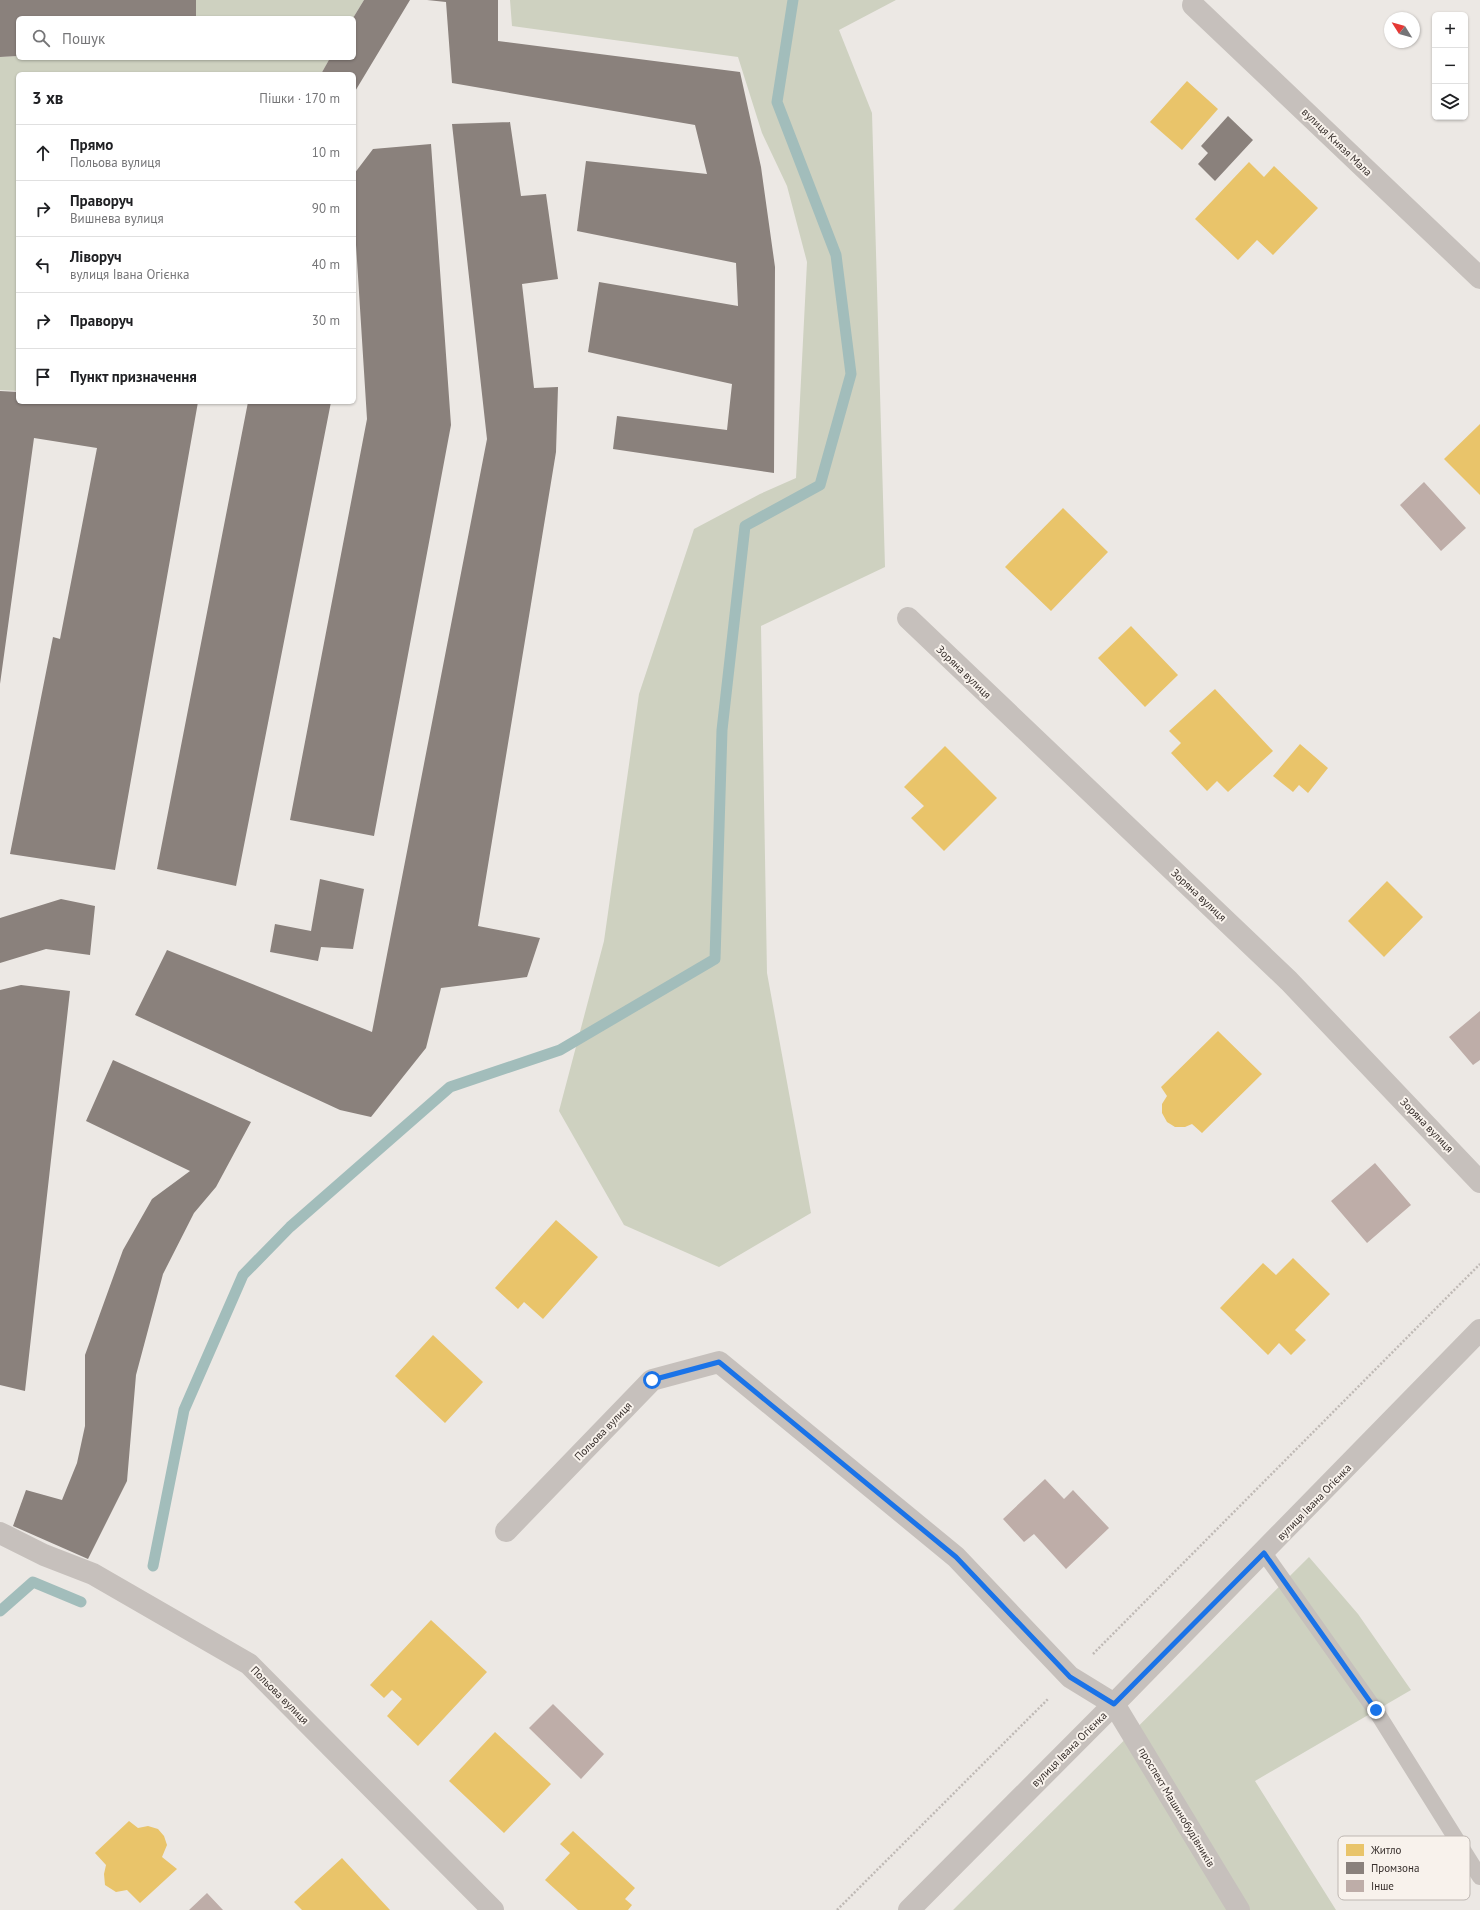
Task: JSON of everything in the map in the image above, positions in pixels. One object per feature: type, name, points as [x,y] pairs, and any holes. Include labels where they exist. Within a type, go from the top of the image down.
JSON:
[{"type":"street","name":"вулиця Князя Мала","points":[[1194,5],[1480,278]]},
{"type":"street","name":"Зоряна вулиця","points":[[908,618],[1289,981],[1480,1182]]},
{"type":"street","name":"вулиця Івана Огієнка","points":[[909,1910],[1264,1553],[1480,1330]]},
{"type":"street","name":"Польова вулиця","points":[[506,1531],[652,1380],[719,1362],[956,1557],[1070,1677]]},
{"type":"street","name":"Польова вулиця","points":[[0,1533],[44,1555],[93,1574],[249,1664],[492,1910]]},
{"type":"street","points":[[1070,1677],[1114,1704]]},
{"type":"street","name":"проспект Машинобудівників","points":[[1114,1704],[1239,1910]]},
{"type":"lane","points":[[1264,1553],[1376,1710],[1454,1836]]},
{"type":"lane","points":[[1470,1861],[1480,1877]]},
{"type":"path","points":[[837,1910],[1480,1264]]},
{"type":"green space","points":[[196,0],[364,0],[354,16],[196,16]]},
{"type":"green space","points":[[510,0],[896,0],[839,30],[872,113],[885,567],[761,626],[767,973],[811,1213],[719,1267],[624,1225],[559,1111],[604,941],[639,694],[694,529],[760,494],[796,478],[807,262],[787,186],[762,133],[738,57],[512,26]]},
{"type":"green space","points":[[16,56],[16,60],[329,60],[322,72],[16,72],[16,391],[0,390],[0,57]]},
{"type":"green space","points":[[1309,1557],[1358,1614],[1411,1690],[1255,1781],[1336,1910],[953,1910]]},
{"type":"building: Житло","points":[[1187,81],[1218,109],[1182,150],[1150,122]]},
{"type":"building: Житло","points":[[1249,162],[1264,177],[1274,166],[1318,208],[1273,255],[1257,240],[1238,260],[1195,219]]},
{"type":"building: Житло","points":[[1480,424],[1480,495],[1444,459]]},
{"type":"building: Житло","points":[[1063,508],[1108,552],[1051,611],[1005,567]]},
{"type":"building: Житло","points":[[1131,626],[1178,675],[1145,707],[1098,658]]},
{"type":"building: Житло","points":[[1215,689],[1273,751],[1228,792],[1217,781],[1207,791],[1171,753],[1181,743],[1169,731]]},
{"type":"building: Житло","points":[[1300,744],[1328,768],[1308,793],[1299,785],[1293,792],[1273,776]]},
{"type":"building: Житло","points":[[945,746],[997,798],[944,851],[911,818],[924,806],[904,787]]},
{"type":"building: Житло","points":[[1387,881],[1423,917],[1384,957],[1348,921]]},
{"type":"building: Житло","points":[[1218,1031],[1262,1074],[1202,1133],[1192,1124],[1185,1127],[1175,1127],[1167,1122],[1162,1113],[1162,1104],[1167,1096],[1161,1087]]},
{"type":"building: Житло","points":[[556,1220],[598,1257],[543,1319],[524,1302],[518,1309],[495,1288]]},
{"type":"building: Житло","points":[[1293,1258],[1330,1294],[1295,1330],[1306,1340],[1291,1355],[1279,1343],[1268,1355],[1220,1308],[1263,1263],[1276,1275]]},
{"type":"building: Житло","points":[[433,1335],[483,1382],[445,1423],[395,1376]]},
{"type":"building: Житло","points":[[431,1620],[487,1672],[418,1746],[387,1716],[402,1699],[392,1690],[384,1698],[370,1685]]},
{"type":"building: Житло","points":[[495,1732],[551,1784],[504,1833],[449,1781]]},
{"type":"building: Житло","points":[[129,1821],[138,1828],[148,1826],[158,1829],[164,1836],[167,1845],[162,1857],[177,1869],[140,1903],[127,1890],[116,1892],[105,1885],[104,1874],[106,1865],[95,1853]]},
{"type":"building: Житло","points":[[573,1831],[635,1888],[625,1899],[632,1905],[628,1910],[578,1910],[545,1880],[570,1853],[560,1844]]},
{"type":"building: Житло","points":[[342,1858],[390,1910],[302,1910],[294,1902]]},
{"type":"building: Промзона","points":[[0,0],[196,0],[196,16],[16,16],[16,56],[0,57]]},
{"type":"building: Промзона","points":[[364,0],[410,0],[356,90],[356,72],[322,72],[329,60],[356,60],[356,16],[354,16]]},
{"type":"building: Промзона","points":[[427,0],[498,0],[498,41],[740,72],[761,167],[775,267],[774,473],[613,449],[617,416],[727,430],[732,384],[588,352],[599,282],[738,306],[736,263],[577,231],[586,161],[707,174],[695,125],[452,83],[446,2]]},
{"type":"building: Промзона","points":[[1228,116],[1253,140],[1215,181],[1198,164],[1208,153],[1201,146]]},
{"type":"building: Промзона","points":[[510,122],[521,196],[546,194],[558,279],[522,284],[534,388],[558,387],[556,452],[478,926],[540,938],[527,977],[441,988],[426,1048],[371,1117],[340,1110],[135,1015],[167,950],[372,1032],[487,439],[452,124]]},
{"type":"building: Промзона","points":[[431,144],[451,425],[374,836],[290,820],[367,419],[356,245],[356,171],[373,149]]},
{"type":"building: Промзона","points":[[0,391],[16,392],[16,404],[198,404],[115,870],[10,854],[53,637],[60,639],[97,448],[34,438],[0,684]]},
{"type":"building: Промзона","points":[[248,404],[331,404],[236,886],[157,869]]},
{"type":"building: Промзона","points":[[320,879],[364,889],[353,949],[321,947],[318,961],[270,952],[275,924],[311,931]]},
{"type":"building: Промзона","points":[[61,899],[95,906],[90,955],[46,949],[0,963],[0,918]]},
{"type":"building: Промзона","points":[[21,985],[70,991],[25,1391],[0,1385],[0,990]]},
{"type":"building: Промзона","points":[[113,1060],[251,1122],[216,1187],[194,1213],[163,1274],[136,1375],[127,1481],[88,1559],[13,1526],[26,1490],[62,1500],[77,1463],[85,1426],[85,1355],[123,1250],[152,1199],[190,1171],[86,1121]]},
{"type":"building: Інше","points":[[1424,482],[1466,528],[1441,551],[1400,505]]},
{"type":"building: Інше","points":[[1480,1011],[1480,1060],[1473,1065],[1449,1037]]},
{"type":"building: Інше","points":[[1375,1163],[1411,1205],[1367,1243],[1331,1201]]},
{"type":"building: Інше","points":[[1045,1479],[1064,1499],[1073,1490],[1109,1528],[1066,1569],[1034,1534],[1024,1542],[1003,1519]]},
{"type":"building: Інше","points":[[553,1704],[604,1754],[581,1779],[529,1728]]},
{"type":"building: Інше","points":[[207,1893],[223,1910],[189,1910]]},
{"type":"waterway","points":[[153,1566],[184,1410],[243,1275],[290,1227],[450,1087],[560,1050],[715,959],[722,730],[745,526],[820,485],[851,374],[836,255],[777,102],[793,0]]},
{"type":"waterway","points":[[0,1611],[33,1582],[81,1602]]},
{"type":"route","points":[[652,1380],[719,1362],[956,1557],[1070,1677],[1114,1704],[1264,1553],[1376,1710]]}]
